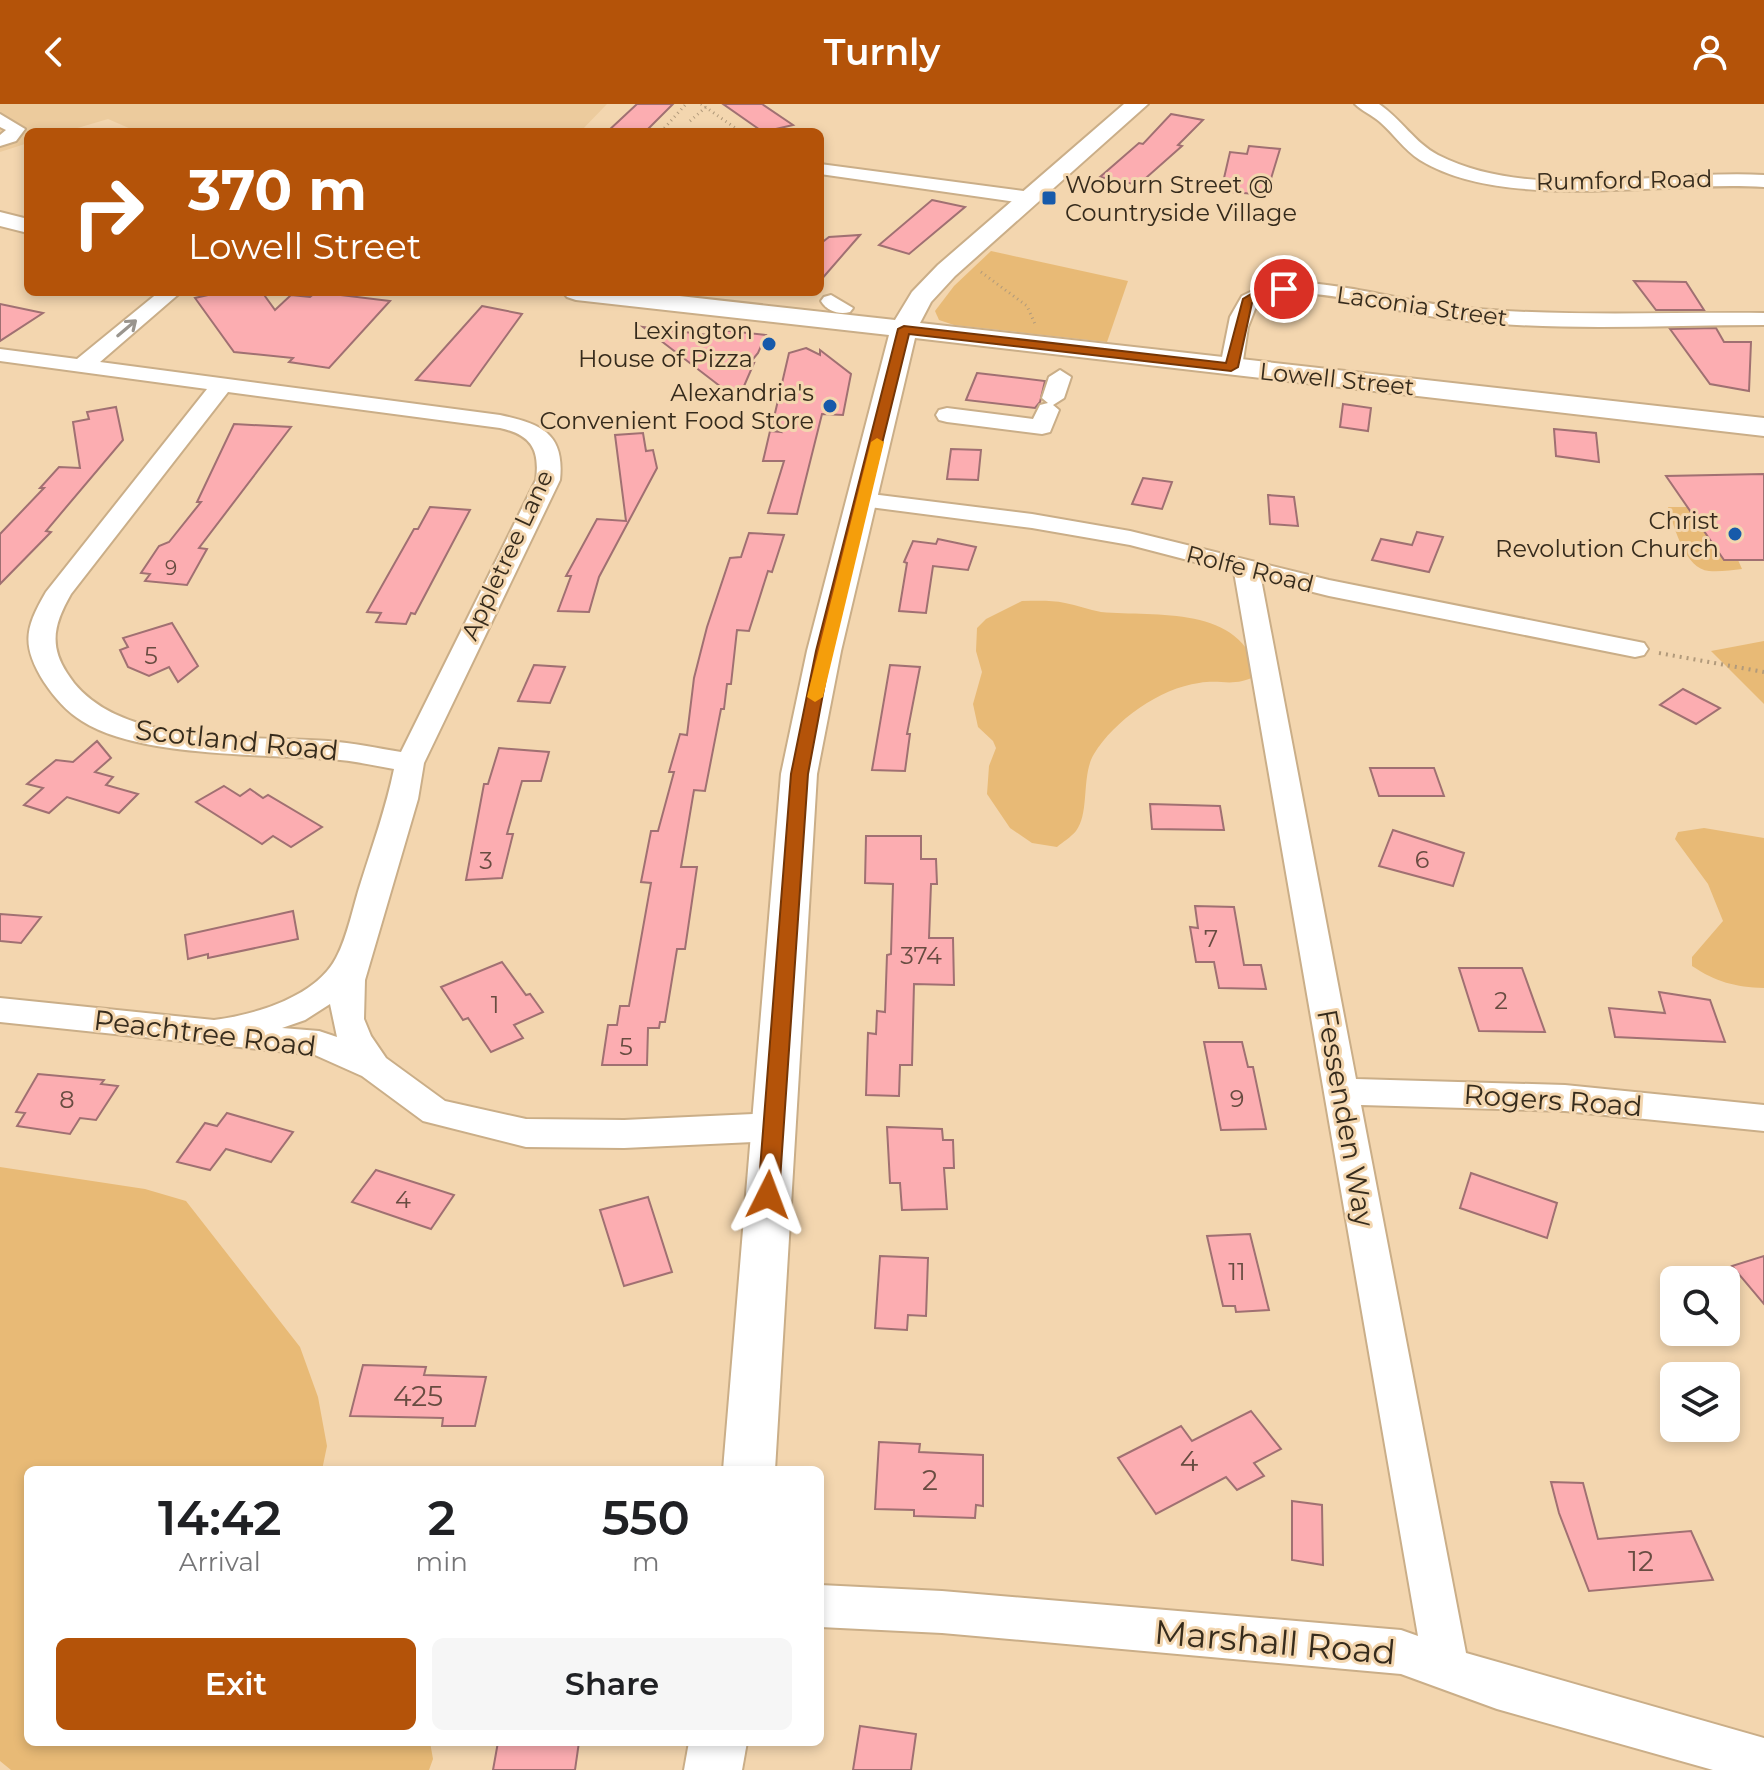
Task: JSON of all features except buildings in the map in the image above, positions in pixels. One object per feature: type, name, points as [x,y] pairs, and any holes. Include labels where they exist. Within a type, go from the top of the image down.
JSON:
[{"type":"main road","points":[[749,1466],[799,774],[824,651],[904,329],[909,314],[921,298],[1137,104]]},
{"type":"main road","points":[[0,219],[24,225]]},
{"type":"main road","name":"Lowell Street","points":[[611,296],[1764,427]]},
{"type":"main road","points":[[713,1770],[717,1746]]},
{"type":"street","name":"Rumford Road","points":[[1364,104],[1388,119],[1421,153],[1485,177],[1559,185],[1682,178],[1764,181]]},
{"type":"street","points":[[0,119],[16,129],[10,137],[0,141]]},
{"type":"street","points":[[824,170],[1031,198]]},
{"type":"street","name":"Laconia Street","points":[[1231,367],[1246,303],[1255,295],[1277,289],[1332,293],[1488,318],[1764,319]]},
{"type":"street","points":[[84,346],[135,296]]},
{"type":"street","points":[[84,346],[165,296]]},
{"type":"street","name":"Appletree Lane","points":[[0,355],[54,361],[84,346],[222,384],[516,425],[537,434],[550,449],[552,465],[548,480],[410,763],[398,814],[351,963],[344,1002],[352,1038],[374,1067]]},
{"type":"street","name":"Scotland Road","points":[[222,384],[59,592],[41,630],[41,652],[65,693],[99,720],[129,730],[184,739],[336,751],[410,763]]},
{"type":"street","points":[[947,415],[1042,427],[1054,395]]},
{"type":"street","name":"Rolfe Road","points":[[863,500],[1032,521],[1130,538],[1329,588],[1635,649]]},
{"type":"street","name":"Fessenden Way","points":[[1246,568],[1446,1668]]},
{"type":"street","name":"Appletree Lane","points":[[214,1032],[249,1028],[293,1011],[328,989],[351,963]]},
{"type":"street","name":"Peachtree Road","points":[[0,1010],[319,1043],[374,1067],[435,1112],[526,1133],[624,1134],[773,1127]]},
{"type":"street","name":"Rogers Road","points":[[1342,1092],[1565,1098],[1764,1118]]},
{"type":"street","name":"Marshall Road","points":[[824,1606],[942,1612],[1401,1652],[1497,1687],[1764,1761]]},
{"type":"path","points":[[665,128],[686,104]]},
{"type":"path","points":[[690,121],[703,106],[735,128]]},
{"type":"path","points":[[962,259],[978,263],[985,277],[1029,307],[1035,326],[1031,344]]},
{"type":"path","points":[[1635,649],[1764,672]]},
{"type":"shaded area","points":[[0,104],[607,104],[584,128],[129,128],[108,119],[78,128],[24,128],[24,144],[0,152]]},
{"type":"shaded area","points":[[991,251],[1128,281],[1107,342],[954,325],[939,320],[935,311],[954,286]]},
{"type":"shaded area","points":[[1668,507],[1690,507],[1724,560],[1738,560],[1742,569],[1709,571],[1693,563],[1682,546]]},
{"type":"shaded area","points":[[1022,601],[1060,602],[1101,612],[1171,615],[1216,625],[1234,636],[1249,652],[1258,675],[1242,681],[1184,686],[1154,699],[1126,718],[1094,754],[1080,823],[1074,833],[1057,847],[1032,843],[1010,828],[987,794],[989,766],[996,748],[978,727],[973,704],[982,672],[976,651],[977,628],[986,619]]},
{"type":"shaded area","points":[[1764,641],[1764,704],[1711,651]]},
{"type":"shaded area","points":[[1704,828],[1764,838],[1764,988],[1726,983],[1692,966],[1692,957],[1723,921],[1708,884],[1675,839],[1678,832]]},
{"type":"shaded area","points":[[0,1167],[145,1189],[186,1201],[300,1347],[318,1397],[327,1446],[323,1466],[24,1466],[24,1746],[431,1746],[433,1759],[429,1770],[11,1770],[0,1761]]},
{"type":"slow traffic","points":[[815,697],[877,442]]},
{"type":"place","name":"Woburn Street @ Countryside Village","points":[[1049,198]]},
{"type":"place","name":"Lexington House of Pizza","points":[[769,344]]},
{"type":"place","name":"Alexandria's Convenient Food Store","points":[[830,406]]},
{"type":"place","name":"Christ Revolution Church","points":[[1735,534]]},
{"type":"route","points":[[768,1195],[799,774],[824,651],[904,329],[1231,367],[1247,302],[1262,292],[1284,289]]}]
